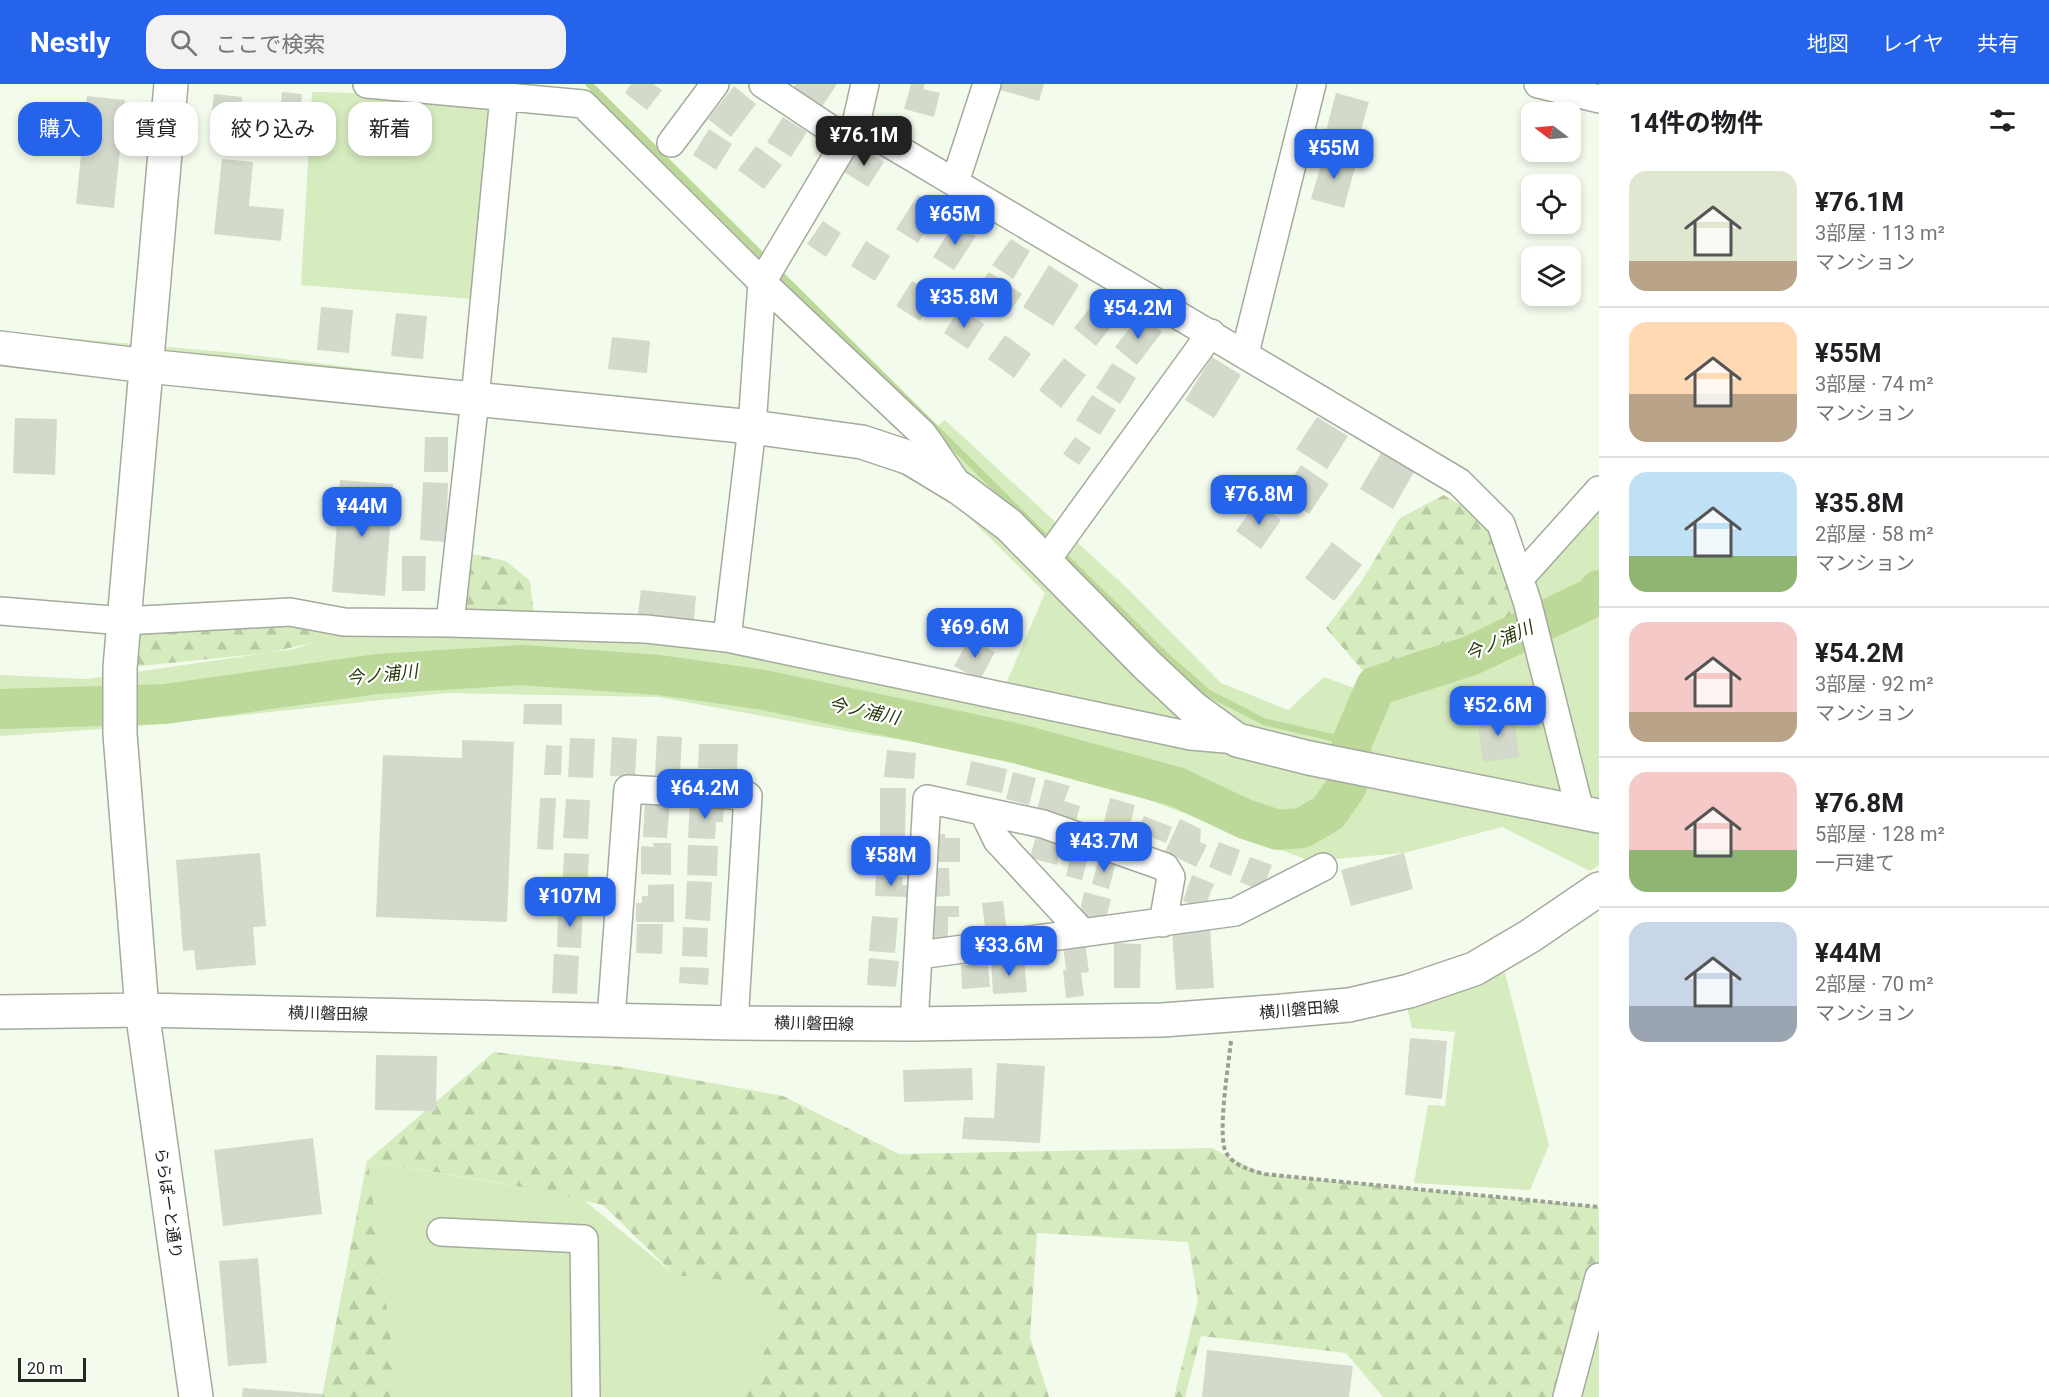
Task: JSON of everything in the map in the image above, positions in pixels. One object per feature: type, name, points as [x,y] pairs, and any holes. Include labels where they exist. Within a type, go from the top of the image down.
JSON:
[{"type":"street","name":"ららぽーと通り","points":[[171,84],[120,668],[120,734],[142,1010],[196,1397]]},
{"type":"street","points":[[367,84],[583,104],[762,282],[923,434],[961,489]]},
{"type":"street","points":[[671,143],[715,84]]},
{"type":"street","points":[[0,611],[124,621],[290,612],[344,622],[450,622],[646,629],[727,638],[1191,736],[1237,740],[1309,758],[1589,814],[1540,656],[1523,590],[1501,524],[1460,482],[955,182],[852,132],[764,84]]},
{"type":"street","points":[[727,638],[752,427],[762,282],[852,132],[864,84]]},
{"type":"street","points":[[955,182],[987,84]]},
{"type":"street","points":[[1245,353],[1312,84]]},
{"type":"street","points":[[1538,84],[1599,99]]},
{"type":"street","points":[[450,622],[475,399],[504,96]]},
{"type":"street","points":[[1045,562],[1211,333]]},
{"type":"street","points":[[0,348],[147,366],[752,427],[862,442],[910,458],[961,489],[1009,525],[1193,708],[1237,740]]},
{"type":"street","points":[[1523,590],[1599,490]]},
{"type":"street","points":[[611,1019],[628,789],[748,796],[734,1023]]},
{"type":"street","points":[[915,1024],[927,799],[1043,824],[1165,867],[1171,877],[1163,923]]},
{"type":"street","points":[[983,811],[997,840],[1083,933]]},
{"type":"street","points":[[919,955],[1235,912],[1323,867]]},
{"type":"street","name":"横川磐田線","points":[[0,1012],[142,1010],[734,1023],[915,1024],[1162,1020],[1233,1015],[1349,1005],[1408,991],[1474,969],[1530,936],[1599,890]]},
{"type":"street","points":[[441,1232],[584,1239],[586,1397]]},
{"type":"street","points":[[1567,1397],[1599,1277]]},
{"type":"path","points":[[1233,1015],[1222,1132],[1225,1152],[1238,1165],[1263,1174],[1599,1207]]},
{"type":"green space","points":[[312,92],[504,96],[472,299],[301,285],[308,156],[336,156],[336,102],[311,102]]},
{"type":"green space","points":[[0,332],[235,353],[446,379],[671,401],[853,427],[918,442],[945,420],[1129,590],[1221,683],[1288,710],[1324,677],[1362,691],[1516,634],[1546,620],[1535,583],[1599,498],[1599,865],[1590,871],[1502,827],[1404,853],[1310,861],[1049,762],[856,733],[658,697],[446,693],[131,727],[0,736],[0,675],[87,679],[294,649],[372,622],[559,626],[1006,684],[1045,593],[954,502],[859,453],[421,406],[0,365]]},
{"type":"green space","points":[[1444,495],[1495,526],[1518,597],[1516,634],[1376,686],[1326,628],[1361,582],[1400,518]]},
{"type":"green space","points":[[458,551],[506,561],[530,581],[535,625],[450,623]]},
{"type":"green space","points":[[290,612],[349,634],[268,653],[120,668],[124,621]]},
{"type":"green space","points":[[1500,953],[1549,1145],[1530,1190],[1414,1183],[1428,1105],[1445,1106],[1455,1032],[1412,1028],[1407,1007]]},
{"type":"green space","points":[[494,1052],[630,1068],[783,1096],[899,1154],[1212,1148],[1263,1174],[1599,1207],[1599,1265],[1559,1397],[1383,1397],[1346,1353],[1201,1336],[1185,1397],[1174,1397],[1198,1300],[1188,1242],[1037,1233],[1030,1337],[1049,1397],[741,1397],[775,1331],[756,1284],[675,1275],[603,1205],[508,1184],[368,1161],[398,1397],[322,1397],[367,1161]]},
{"type":"green space","points":[[367,1161],[524,1187],[585,1201],[675,1275],[756,1284],[775,1331],[741,1397],[398,1397]]},
{"type":"green space","points":[[1599,1281],[1599,1397],[1570,1397]]},
{"type":"building","points":[[631,84],[653,84],[662,90],[647,110],[625,93]]},
{"type":"building","points":[[796,84],[837,84],[819,111],[791,91]]},
{"type":"building","points":[[911,84],[925,84],[923,89],[940,93],[934,117],[904,109]]},
{"type":"building","points":[[1002,84],[1044,84],[1039,101],[1000,90]]},
{"type":"building","points":[[734,86],[756,104],[731,137],[708,119]]},
{"type":"building","points":[[282,92],[302,94],[301,102],[281,102]]},
{"type":"building","points":[[1336,93],[1369,102],[1355,151],[1323,142]]},
{"type":"building","points":[[214,94],[242,97],[241,102],[213,102]]},
{"type":"building","points":[[87,96],[125,100],[125,102],[114,102],[114,156],[119,156],[114,208],[76,204],[81,156],[102,156],[102,102],[86,102]]},
{"type":"building","points":[[783,117],[807,132],[791,157],[767,142]]},
{"type":"building","points":[[709,129],[732,144],[716,170],[693,155]]},
{"type":"building","points":[[756,146],[782,165],[764,189],[738,170]]},
{"type":"building","points":[[860,147],[884,162],[868,187],[844,172]]},
{"type":"building","points":[[1325,151],[1357,160],[1344,208],[1311,199]]},
{"type":"building","points":[[222,159],[253,162],[249,206],[284,209],[281,241],[214,234]]},
{"type":"building","points":[[918,195],[939,208],[918,243],[896,229]]},
{"type":"building","points":[[823,221],[841,233],[826,257],[807,244]]},
{"type":"building","points":[[955,222],[976,236],[954,270],[933,257]]},
{"type":"building","points":[[1011,239],[1030,251],[1013,279],[992,265]]},
{"type":"building","points":[[866,241],[890,256],[875,281],[851,266]]},
{"type":"building","points":[[1049,265],[1079,285],[1053,326],[1023,307]]},
{"type":"building","points":[[989,272],[1022,294],[1012,308],[979,286]]},
{"type":"building","points":[[912,281],[936,296],[920,321],[896,306]]},
{"type":"building","points":[[1099,296],[1121,314],[1096,346],[1074,328]]},
{"type":"building","points":[[321,307],[353,310],[349,353],[317,350]]},
{"type":"building","points":[[960,308],[984,324],[968,349],[944,333]]},
{"type":"building","points":[[396,313],[427,316],[423,359],[391,356]]},
{"type":"building","points":[[1140,315],[1162,332],[1137,365],[1115,347]]},
{"type":"building","points":[[1005,335],[1031,354],[1014,378],[988,359]]},
{"type":"building","points":[[612,337],[650,341],[647,373],[608,369]]},
{"type":"building","points":[[1212,357],[1241,375],[1214,418],[1185,400]]},
{"type":"building","points":[[1064,358],[1086,375],[1061,408],[1039,390]]},
{"type":"building","points":[[1112,363],[1136,378],[1120,404],[1096,388]]},
{"type":"building","points":[[1092,395],[1116,410],[1100,435],[1076,420]]},
{"type":"building","points":[[1317,417],[1348,436],[1327,469],[1296,449]]},
{"type":"building","points":[[15,418],[57,419],[55,475],[13,473]]},
{"type":"building","points":[[425,437],[448,437],[448,472],[424,472]]},
{"type":"building","points":[[1075,437],[1091,448],[1079,465],[1063,454]]},
{"type":"building","points":[[1381,453],[1414,472],[1393,509],[1360,489]]},
{"type":"building","points":[[1301,465],[1329,484],[1309,514],[1281,495]]},
{"type":"building","points":[[340,480],[393,484],[385,596],[332,592]]},
{"type":"building","points":[[423,482],[448,483],[446,542],[420,540]]},
{"type":"building","points":[[1257,502],[1281,520],[1261,549],[1236,531]]},
{"type":"building","points":[[1332,542],[1362,565],[1334,601],[1305,578]]},
{"type":"building","points":[[402,556],[426,556],[425,591],[402,591]]},
{"type":"building","points":[[641,590],[696,596],[694,620],[638,614]]},
{"type":"building","points":[[970,638],[995,652],[980,680],[954,666]]},
{"type":"building","points":[[524,704],[562,704],[562,725],[523,724]]},
{"type":"building","points":[[1514,712],[1519,757],[1483,762],[1477,717]]},
{"type":"building","points":[[657,736],[682,737],[680,776],[655,775]]},
{"type":"building","points":[[612,737],[637,739],[635,777],[610,776]]},
{"type":"building","points":[[570,738],[595,739],[593,778],[568,777]]},
{"type":"building","points":[[462,740],[514,742],[507,922],[376,917],[383,755],[462,758]]},
{"type":"building","points":[[699,744],[738,744],[737,769],[698,768]]},
{"type":"building","points":[[546,745],[562,746],[561,775],[544,775]]},
{"type":"building","points":[[887,750],[916,753],[914,779],[884,777]]},
{"type":"building","points":[[971,761],[1007,769],[1002,793],[966,785]]},
{"type":"building","points":[[1013,772],[1036,778],[1029,805],[1006,799]]},
{"type":"building","points":[[1045,779],[1070,786],[1064,801],[1080,806],[1076,821],[1037,809]]},
{"type":"building","points":[[880,788],[906,788],[905,838],[880,839]]},
{"type":"building","points":[[540,798],[556,798],[553,850],[537,849]]},
{"type":"building","points":[[645,798],[670,800],[667,838],[643,837]]},
{"type":"building","points":[[1110,798],[1135,805],[1130,826],[1123,824],[1120,834],[1102,829]]},
{"type":"building","points":[[566,799],[590,800],[588,839],[563,838]]},
{"type":"building","points":[[690,803],[724,804],[723,822],[716,822],[715,839],[688,838]]},
{"type":"building","points":[[1144,816],[1172,827],[1166,843],[1137,831]]},
{"type":"building","points":[[1180,819],[1201,829],[1200,842],[1207,845],[1196,867],[1165,852]]},
{"type":"building","points":[[933,834],[945,834],[945,838],[960,838],[960,862],[933,862]]},
{"type":"building","points":[[1036,835],[1062,842],[1057,865],[1030,858]]},
{"type":"building","points":[[877,841],[903,843],[901,873],[875,871]]},
{"type":"building","points":[[1219,842],[1240,850],[1231,876],[1209,867]]},
{"type":"building","points":[[653,843],[671,843],[671,875],[641,874],[641,846],[654,847]]},
{"type":"building","points":[[688,845],[718,846],[717,876],[687,875]]},
{"type":"building","points":[[1072,849],[1089,853],[1082,880],[1066,876]]},
{"type":"building","points":[[260,853],[266,926],[253,927],[256,965],[196,970],[194,950],[183,951],[176,860]]},
{"type":"building","points":[[564,853],[589,854],[587,893],[562,891]]},
{"type":"building","points":[[1404,853],[1413,889],[1351,906],[1341,870]]},
{"type":"building","points":[[1250,857],[1272,865],[1262,891],[1240,882]]},
{"type":"building","points":[[1099,858],[1116,862],[1109,889],[1092,884]]},
{"type":"building","points":[[931,868],[949,868],[950,896],[932,897]]},
{"type":"building","points":[[876,875],[903,877],[902,885],[909,885],[908,897],[875,896]]},
{"type":"building","points":[[1192,875],[1214,884],[1204,909],[1183,901]]},
{"type":"building","points":[[687,881],[712,882],[710,921],[685,919]]},
{"type":"building","points":[[674,884],[674,922],[636,922],[636,903],[642,903],[642,896],[648,896],[648,885]]},
{"type":"building","points":[[1084,892],[1111,899],[1105,922],[1079,915]]},
{"type":"building","points":[[1003,901],[1007,933],[986,935],[982,903]]},
{"type":"building","points":[[931,906],[959,906],[959,917],[948,917],[948,942],[932,942]]},
{"type":"building","points":[[558,908],[583,909],[581,948],[557,947]]},
{"type":"building","points":[[872,916],[898,918],[895,953],[869,951]]},
{"type":"building","points":[[637,924],[663,924],[662,954],[636,953]]},
{"type":"building","points":[[683,927],[708,928],[707,957],[682,956]]},
{"type":"building","points":[[1210,928],[1214,988],[1176,990],[1172,931]]},
{"type":"building","points":[[1085,941],[1089,972],[1081,973],[1084,996],[1066,998],[1063,945]]},
{"type":"building","points":[[1114,943],[1141,944],[1140,988],[1114,988]]},
{"type":"building","points":[[554,954],[579,956],[577,994],[552,993]]},
{"type":"building","points":[[869,958],[899,961],[896,987],[867,985]]},
{"type":"building","points":[[1024,959],[1027,992],[993,994],[991,961]]},
{"type":"building","points":[[988,964],[990,987],[962,989],[961,965]]},
{"type":"building","points":[[680,967],[709,968],[708,985],[679,983]]},
{"type":"building","points":[[1410,1038],[1447,1041],[1442,1099],[1405,1095]]},
{"type":"building","points":[[376,1055],[437,1056],[436,1111],[375,1110]]},
{"type":"building","points":[[997,1063],[1045,1066],[1040,1143],[962,1139],[964,1117],[994,1118]]},
{"type":"building","points":[[972,1068],[973,1100],[904,1102],[903,1070]]},
{"type":"building","points":[[313,1138],[322,1214],[223,1226],[214,1150]]},
{"type":"building","points":[[258,1258],[267,1363],[228,1366],[219,1261]]},
{"type":"building","points":[[1207,1350],[1353,1366],[1349,1397],[1202,1397]]},
{"type":"building","points":[[243,1388],[322,1394],[322,1397],[242,1397]]},
{"type":"waterway","points":[[589,84],[768,262]]},
{"type":"waterway","points":[[776,270],[1051,543]]},
{"type":"waterway","points":[[1059,551],[1165,655],[1208,693],[1265,722],[1352,742]]},
{"type":"waterway","name":"今ノ浦川","points":[[0,709],[165,704],[377,674],[522,665],[659,675],[764,690],[1019,744],[1177,787],[1245,819],[1278,830],[1302,828],[1328,813],[1347,786],[1352,742],[1376,686],[1470,656],[1594,597],[1599,590]]}]
